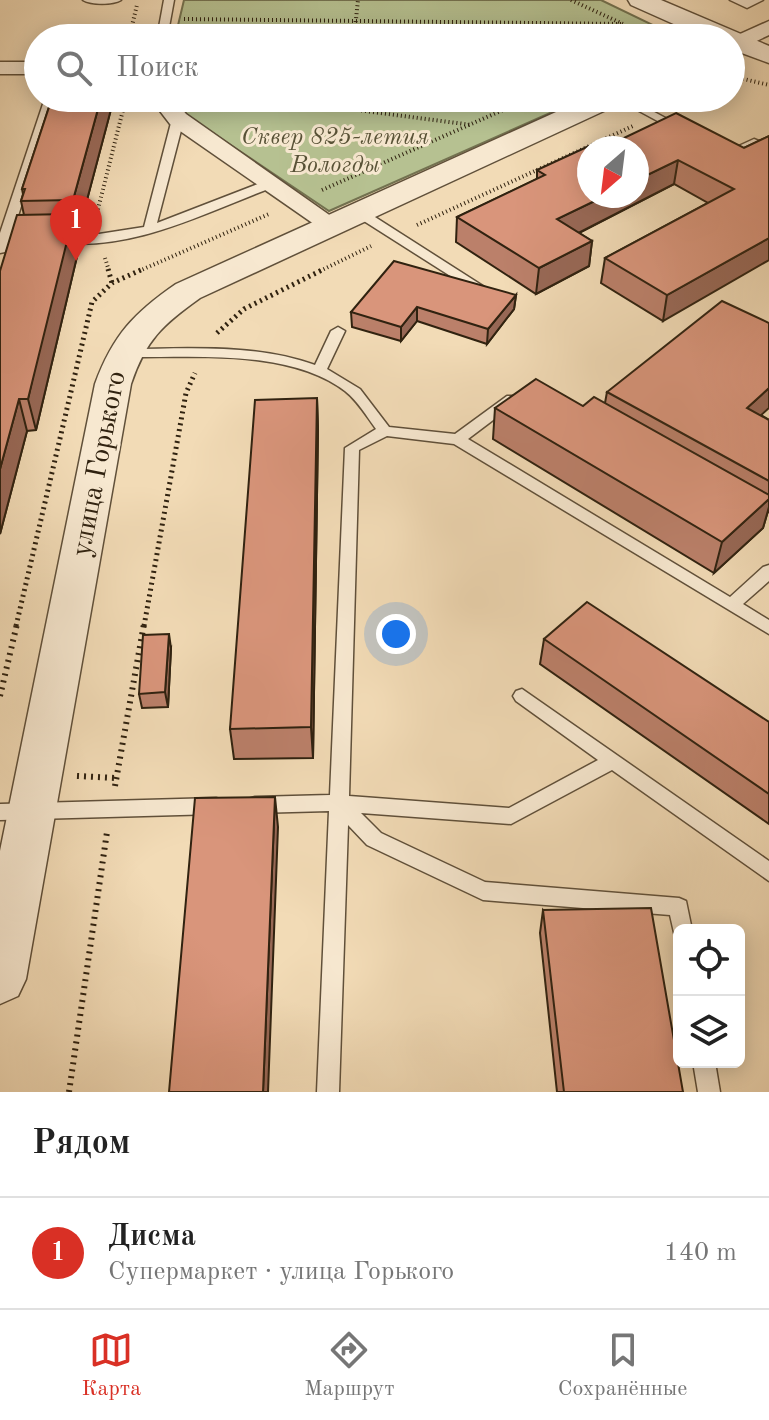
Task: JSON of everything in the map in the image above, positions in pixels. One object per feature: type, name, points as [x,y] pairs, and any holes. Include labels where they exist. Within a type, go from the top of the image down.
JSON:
[{"type":"street","points":[[640,0],[693,24]]},
{"type":"street","points":[[745,36],[769,27]]},
{"type":"street","points":[[745,46],[769,55]]},
{"type":"street","points":[[0,68],[24,68]]},
{"type":"street","points":[[172,112],[178,119],[299,201],[347,220]]},
{"type":"street","name":"улица Горького","points":[[0,979],[16,811],[113,384],[123,353],[145,321],[188,291],[579,112]]},
{"type":"lane","points":[[88,0],[116,0]]},
{"type":"lane","points":[[165,24],[169,0]]},
{"type":"lane","points":[[735,0],[747,5],[758,0]]},
{"type":"lane","points":[[45,112],[1,243],[99,238],[149,230],[272,183]]},
{"type":"lane","points":[[646,112],[692,135]]},
{"type":"lane","points":[[149,230],[178,119]]},
{"type":"lane","points":[[717,148],[730,154],[769,135]]},
{"type":"lane","points":[[754,142],[769,150]]},
{"type":"lane","points":[[347,220],[395,235],[479,288]]},
{"type":"lane","points":[[320,370],[338,331]]},
{"type":"lane","points":[[123,353],[275,358],[320,370],[351,389],[385,431]]},
{"type":"lane","points":[[458,439],[530,385]]},
{"type":"lane","points":[[328,1092],[352,448],[385,431],[458,439],[769,628]]},
{"type":"lane","points":[[732,605],[769,571]]},
{"type":"lane","points":[[522,696],[769,872]]},
{"type":"lane","points":[[16,811],[339,803],[511,816],[613,761]]},
{"type":"lane","points":[[339,803],[374,839],[483,891],[679,907],[681,924]]},
{"type":"lane","points":[[705,1068],[709,1092]]},
{"type":"path","points":[[132,24],[138,0]]},
{"type":"path","points":[[356,24],[358,0]]},
{"type":"path","points":[[571,0],[623,24]]},
{"type":"path","points":[[190,19],[623,24]]},
{"type":"path","points":[[745,80],[769,85]]},
{"type":"path","points":[[112,283],[95,218],[122,112]]},
{"type":"path","points":[[370,112],[473,126]]},
{"type":"path","points":[[299,201],[502,112]]},
{"type":"path","points":[[69,1092],[111,809],[186,393],[202,356],[225,323],[244,309],[395,235],[662,112]]},
{"type":"green space","points":[[184,0],[601,0],[651,24],[178,24]]},
{"type":"green space","name":"Сквер 825-летия Вологды","points":[[182,112],[552,112],[329,211]]},
{"type":"building","points":[[47,112],[97,112],[73,200],[21,201],[25,189],[22,189]]},
{"type":"building","points":[[676,113],[744,148],[769,136],[769,238],[667,295],[605,258],[734,189],[678,160],[649,174],[649,136],[628,136]]},
{"type":"building","points":[[577,152],[577,208],[580,208],[557,219],[592,241],[539,268],[457,217],[545,175],[537,170]]},
{"type":"building","points":[[69,214],[68,218],[73,217],[28,399],[19,399],[0,469],[0,271],[17,215]]},
{"type":"building","points":[[394,261],[516,295],[488,329],[417,307],[401,327],[351,312]]},
{"type":"building","points":[[722,301],[769,323],[769,388],[747,408],[769,420],[769,481],[607,392]]},
{"type":"building","points":[[536,379],[583,406],[594,397],[769,495],[769,499],[722,542],[495,408]]},
{"type":"building","points":[[317,398],[311,727],[230,729],[255,400]]},
{"type":"building","points":[[587,602],[769,722],[769,794],[544,639]]},
{"type":"building","points":[[169,634],[165,692],[139,694],[143,635]]},
{"type":"building","points":[[275,797],[263,1092],[169,1092],[195,798]]},
{"type":"building","points":[[651,908],[673,1034],[673,1068],[679,1068],[683,1092],[564,1092],[543,910]]},
{"type":"place","name":"Дисма","points":[[76,261]]}]
